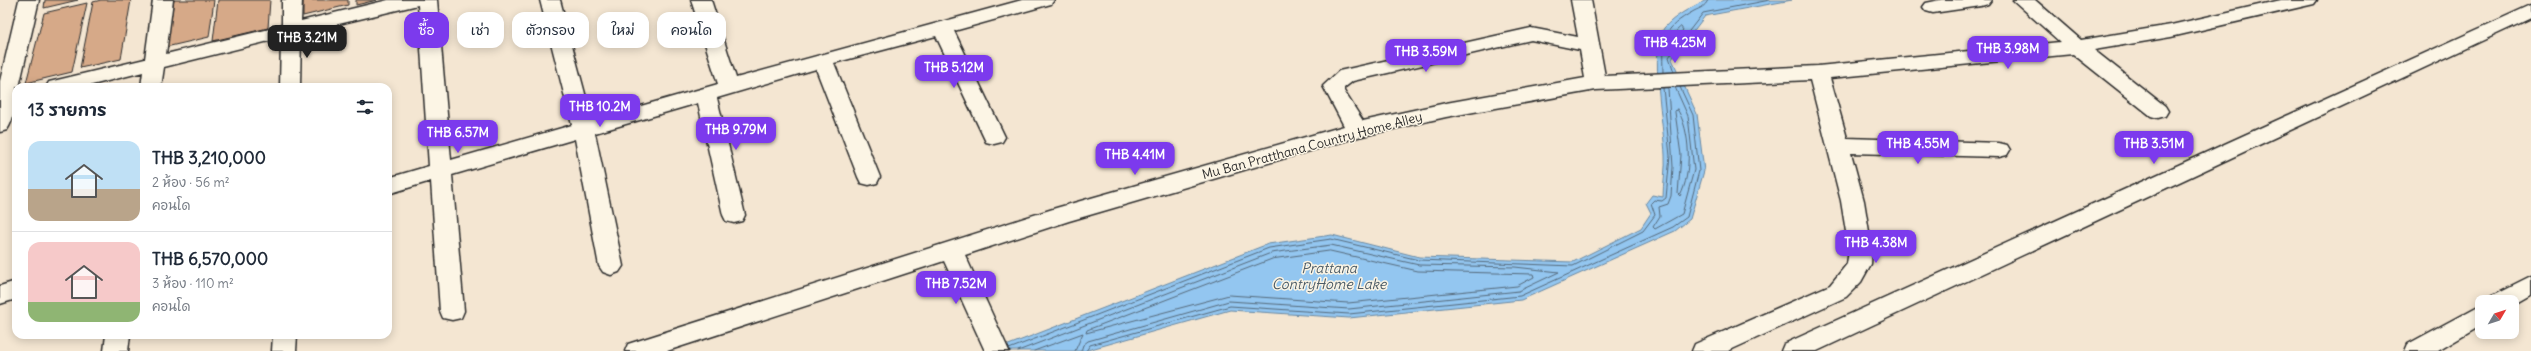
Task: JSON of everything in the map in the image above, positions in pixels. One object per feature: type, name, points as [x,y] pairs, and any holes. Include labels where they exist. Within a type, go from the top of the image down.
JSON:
[{"type":"street","points":[[0,125],[29,0]]},
{"type":"street","points":[[151,83],[163,0]]},
{"type":"street","points":[[290,83],[292,0]]},
{"type":"street","points":[[72,83],[412,0]]},
{"type":"street","points":[[427,0],[442,171],[452,311]]},
{"type":"street","points":[[550,0],[584,130],[611,266]]},
{"type":"street","points":[[701,0],[729,87]]},
{"type":"street","points":[[392,185],[823,60],[1044,0]]},
{"type":"street","points":[[1581,0],[1591,46],[1596,83]]},
{"type":"street","points":[[1933,7],[1981,0]]},
{"type":"street","points":[[2023,0],[2077,47],[2158,111]]},
{"type":"street","name":"Mu Ban Pratthana Country Home Alley","points":[[637,351],[952,252],[1064,214],[1357,130],[1446,110],[1596,83],[1818,73],[2077,47],[2171,31],[2307,0]]},
{"type":"street","points":[[1793,351],[2531,11]]},
{"type":"street","points":[[942,27],[994,137]]},
{"type":"street","points":[[1357,130],[1334,91],[1333,86],[1346,76],[1531,34],[1591,46]]},
{"type":"street","points":[[823,60],[868,177]]},
{"type":"street","points":[[1704,351],[1838,291],[1850,278],[1859,264],[1860,245],[1839,145],[1818,73]]},
{"type":"street","points":[[706,95],[734,215]]},
{"type":"street","points":[[1839,145],[1999,150]]},
{"type":"street","points":[[952,252],[995,347]]},
{"type":"street","points":[[2513,295],[2531,285]]},
{"type":"street","points":[[0,295],[12,291]]},
{"type":"street","points":[[2417,351],[2475,317]]},
{"type":"street","points":[[116,351],[118,339]]},
{"type":"street","points":[[284,351],[285,339]]},
{"type":"water","name":"Prattana ContryHome Lake","points":[[1707,0],[1792,0],[1705,16],[1672,59],[1697,114],[1704,171],[1690,219],[1675,231],[1521,300],[1349,318],[1230,310],[1084,351],[993,351],[1268,244],[1332,235],[1419,257],[1573,262],[1641,228],[1651,213],[1646,203],[1652,195],[1663,197],[1665,160],[1657,70],[1660,38],[1664,28],[1673,19],[1690,8]]},
{"type":"building","points":[[45,0],[78,0],[44,8]]},
{"type":"building","points":[[101,0],[131,0],[121,59],[80,68],[93,2]]},
{"type":"building","points":[[174,0],[214,0],[209,37],[166,47]]},
{"type":"building","points":[[218,0],[270,0],[268,28],[213,41]]},
{"type":"building","points":[[303,0],[348,0],[348,5],[303,16]]},
{"type":"building","points":[[356,0],[377,0],[356,5]]},
{"type":"building","points":[[87,3],[72,72],[26,83],[44,13]]}]
